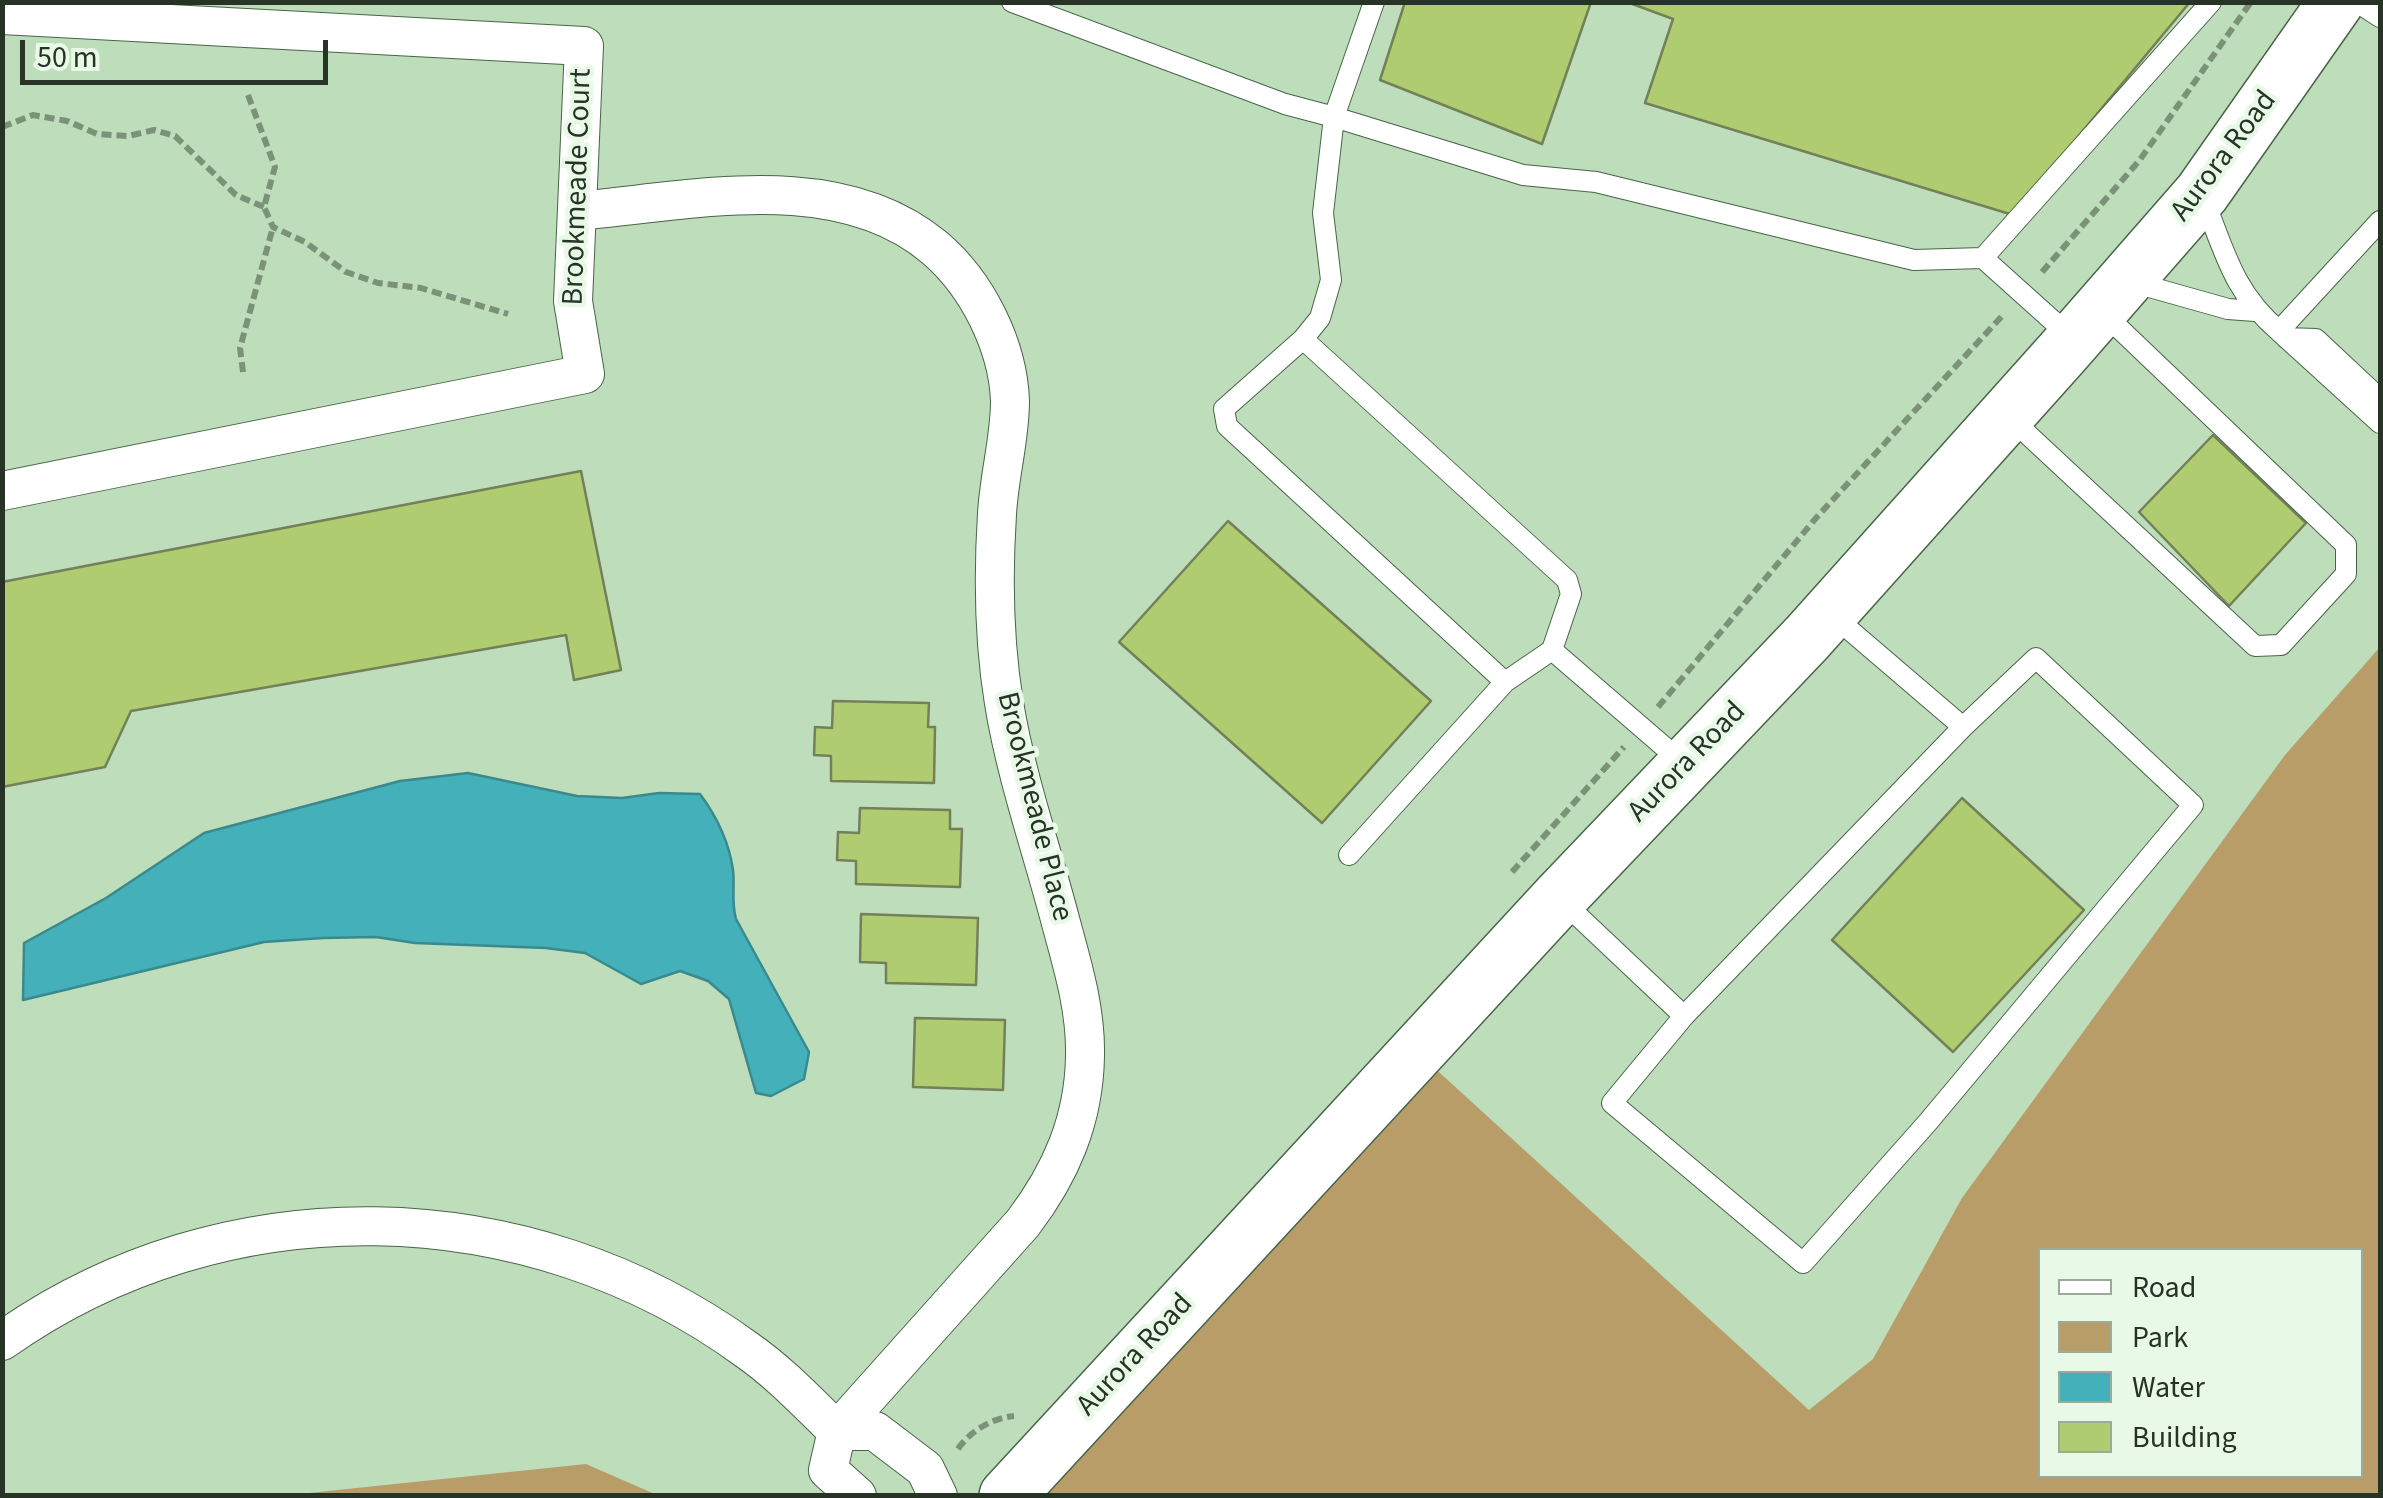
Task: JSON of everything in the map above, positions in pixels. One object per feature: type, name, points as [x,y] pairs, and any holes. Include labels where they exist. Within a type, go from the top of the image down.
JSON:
[{"type":"main road","name":"Aurora Road","points":[[1008,1496],[1559,898],[1830,612],[2100,310],[2202,193],[2336,2]]},
{"type":"street","name":"Brookmeade Court","points":[[2,15],[584,46],[573,302],[585,374],[2,491]]},
{"type":"street","name":"Brookmeade Place","points":[[577,211],[781,194],[830,199],[873,212],[915,233],[954,268],[992,325],[1005,374],[1010,398],[995,546],[1003,700],[1082,1001],[1082,1103],[1067,1153],[1040,1200],[837,1431]]},
{"type":"street","points":[[2,1341],[69,1300],[135,1269],[193,1250],[322,1226],[356,1224],[479,1235],[602,1270],[672,1303],[748,1350],[837,1431],[875,1431],[924,1469],[938,1496]]},
{"type":"street","points":[[837,1431],[828,1470],[857,1496]]},
{"type":"lane","points":[[1012,2],[1285,104],[1523,175],[1596,182],[1914,260],[1982,258],[2023,294],[2100,310],[2255,311]]},
{"type":"lane","points":[[1374,2],[1334,117],[1323,213],[1330,280],[1320,318],[1303,339],[1224,409],[1227,426],[1505,682]]},
{"type":"lane","points":[[1982,258],[2211,2]]},
{"type":"lane","points":[[2358,2],[2380,17]]},
{"type":"lane","points":[[2202,193],[2236,281],[2255,311],[2380,423]]},
{"type":"lane","points":[[2283,335],[2380,221]]},
{"type":"lane","points":[[2006,415],[2255,646],[2281,645],[2346,574],[2346,545],[2100,310]]},
{"type":"lane","points":[[2283,335],[2316,338],[2380,399]]},
{"type":"lane","points":[[1303,339],[1567,580],[1571,594],[1552,650],[1505,682],[1350,856]]},
{"type":"lane","points":[[1830,612],[1964,727]]},
{"type":"lane","points":[[1552,650],[1686,765]]},
{"type":"lane","points":[[2036,658],[2193,805],[1928,1122],[1803,1264],[1612,1102],[1684,1016],[1964,727],[2036,658]]},
{"type":"lane","points":[[1559,898],[1684,1016]]},
{"type":"path","points":[[1507,878],[1641,727],[1816,518],[2140,161],[2252,2]]},
{"type":"path","points":[[244,372],[240,348],[273,227],[264,207],[275,167],[248,95]]},
{"type":"path","points":[[2,127],[33,115],[67,121],[97,134],[128,136],[154,130],[175,136],[236,195],[264,207]]},
{"type":"path","points":[[273,227],[305,242],[346,272],[378,283],[421,288],[508,314]]},
{"type":"path","points":[[954,1456],[965,1438],[998,1417],[1029,1415]]},
{"type":"green space","points":[[2380,647],[2380,1495],[1007,1496],[1417,1052],[1809,1410],[1873,1359],[1962,1198],[2285,755]]},
{"type":"green space","points":[[586,1464],[657,1495],[290,1495]]},
{"type":"water","points":[[468,773],[577,796],[700,794],[729,850],[736,919],[809,1052],[804,1079],[771,1096],[756,1093],[729,999],[708,981],[680,971],[641,984],[585,953],[546,948],[415,943],[376,937],[264,942],[23,1000],[24,943],[106,898],[204,833],[400,781]]},
{"type":"building","points":[[1405,2],[1591,2],[1542,144],[1380,80]]},
{"type":"building","points":[[1627,2],[2190,2],[2013,215],[1645,103],[1673,19]]},
{"type":"building","points":[[2213,435],[2306,523],[2229,606],[2139,512]]},
{"type":"building","points":[[581,471],[621,670],[574,680],[566,635],[131,711],[105,767],[2,787],[2,582]]},
{"type":"building","points":[[1228,521],[1431,701],[1322,823],[1119,642]]},
{"type":"building","points":[[833,701],[929,703],[928,727],[935,727],[934,783],[831,781],[831,756],[814,755],[815,727],[832,728]]},
{"type":"building","points":[[1962,798],[2084,910],[1953,1052],[1832,940]]},
{"type":"building","points":[[860,808],[950,810],[950,829],[962,829],[960,887],[856,884],[856,861],[837,860],[838,832],[859,833]]},
{"type":"building","points":[[861,914],[978,918],[976,985],[886,983],[886,963],[860,962]]},
{"type":"building","points":[[915,1018],[1005,1020],[1003,1090],[913,1087]]}]
